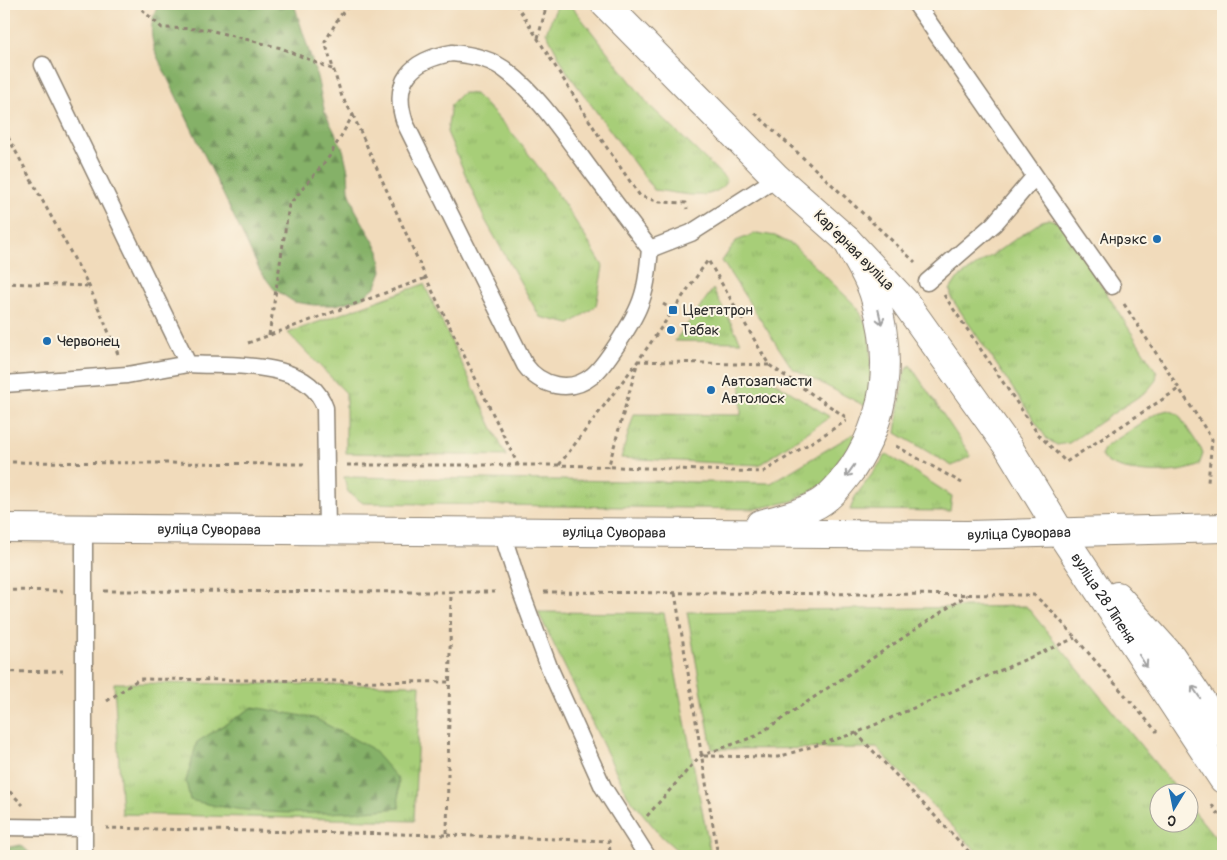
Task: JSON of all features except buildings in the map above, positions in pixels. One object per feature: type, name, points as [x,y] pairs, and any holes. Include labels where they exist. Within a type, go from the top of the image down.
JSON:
[{"type":"main road","name":"Карʼерная вуліца","points":[[605,4],[777,178],[847,240],[904,300],[1009,448],[1060,532]]},
{"type":"main road","points":[[705,532],[767,522],[791,516],[819,504],[839,486],[873,433],[882,396],[886,363],[884,332],[875,296],[847,240]]},
{"type":"main road","name":"вуліца Суворава","points":[[4,528],[967,535],[1223,528]]},
{"type":"main road","name":"вуліца 28 Ліпеня","points":[[1060,532],[1171,656],[1223,732]]},
{"type":"main road","name":"вуліца 28 Ліпеня","points":[[1060,532],[1223,779]]},
{"type":"lane","points":[[916,4],[1112,286]]},
{"type":"lane","points":[[452,53],[472,55],[491,61],[509,72],[548,113],[650,249],[647,274],[639,306],[592,376],[569,386],[555,386],[532,375],[525,365],[405,123],[400,108],[401,90],[407,75],[416,66],[432,57],[452,53]]},
{"type":"lane","points":[[43,65],[188,364]]},
{"type":"lane","points":[[926,282],[994,224],[1036,176]]},
{"type":"lane","points":[[650,249],[691,233],[777,178]]},
{"type":"lane","points":[[4,384],[127,375],[188,364],[288,372],[314,387],[322,397],[325,408],[328,464],[327,530]]},
{"type":"lane","points":[[84,529],[84,856]]},
{"type":"lane","points":[[502,533],[521,592],[549,667],[603,787],[647,856]]},
{"type":"lane","points":[[4,827],[84,828]]},
{"type":"path","points":[[136,4],[162,28],[205,29],[272,45],[334,70]]},
{"type":"path","points":[[350,4],[325,42],[342,97],[353,115],[426,278],[519,467]]},
{"type":"path","points":[[516,4],[601,139],[640,196],[660,202],[686,203]]},
{"type":"path","points":[[538,38],[547,4]]},
{"type":"path","points":[[269,335],[290,205],[329,157],[353,115]]},
{"type":"path","points":[[4,130],[89,286],[127,375]]},
{"type":"path","points":[[4,462],[519,467],[559,465],[763,472],[849,419],[769,365],[708,260],[638,361],[559,465]]},
{"type":"path","points":[[242,345],[426,278]]},
{"type":"path","points":[[4,284],[89,286]]},
{"type":"path","points":[[1112,286],[1212,439],[1208,482]]},
{"type":"path","points":[[638,361],[769,365]]},
{"type":"path","points":[[608,468],[638,361]]},
{"type":"path","points":[[1066,462],[1179,388]]},
{"type":"path","points":[[873,433],[962,484]]},
{"type":"path","points":[[4,590],[1034,595],[1053,612],[1159,735]]},
{"type":"path","points":[[447,836],[451,592]]},
{"type":"path","points":[[675,593],[700,756],[718,856]]},
{"type":"path","points":[[84,828],[609,841],[632,833],[700,756],[756,736],[967,594]]},
{"type":"path","points":[[700,756],[778,757],[856,733],[1075,638]]},
{"type":"path","points":[[4,672],[85,671]]},
{"type":"path","points":[[107,701],[139,678],[450,682]]},
{"type":"path","points":[[856,733],[972,856]]},
{"type":"path","points":[[609,841],[610,855]]},
{"type":"green space","points":[[159,4],[294,4],[317,77],[325,113],[343,149],[348,171],[349,190],[355,209],[379,251],[382,271],[376,286],[362,298],[336,305],[314,305],[294,302],[274,289],[260,271],[156,54],[152,23]]},
{"type":"green space","points":[[558,4],[570,4],[649,105],[727,180],[721,188],[705,195],[654,190],[567,72],[546,32]]},
{"type":"green space","points":[[462,93],[475,94],[529,154],[560,197],[603,266],[596,306],[570,324],[540,317],[484,218],[447,132],[451,104]]},
{"type":"green space","points":[[1049,219],[1062,223],[1157,373],[1156,380],[1147,391],[1069,443],[1057,445],[1047,439],[952,299],[950,290],[957,279],[1042,221]]},
{"type":"green space","points":[[757,233],[775,236],[793,245],[857,307],[870,331],[871,388],[865,406],[792,368],[722,261],[736,241]]},
{"type":"green space","points":[[424,284],[506,456],[346,453],[346,393],[288,333]]},
{"type":"green space","points":[[713,289],[741,342],[675,341]]},
{"type":"green space","points":[[910,365],[971,456],[952,466],[896,433],[904,373]]},
{"type":"green space","points":[[765,376],[830,417],[759,465],[621,458],[634,414],[741,415],[741,377]]},
{"type":"green space","points":[[1168,410],[1178,414],[1201,449],[1203,454],[1199,465],[1178,471],[1147,472],[1118,467],[1107,462],[1101,455],[1105,447],[1157,413]]},
{"type":"green space","points":[[853,434],[862,439],[831,480],[793,501],[755,509],[363,503],[348,492],[344,477],[771,483]]},
{"type":"green space","points":[[887,454],[952,496],[950,511],[850,510],[855,497]]},
{"type":"green space","points":[[1026,606],[1171,782],[1150,782],[1150,832],[1200,832],[1200,818],[1223,847],[1223,856],[981,856],[877,748],[712,749],[687,612]]},
{"type":"green space","points":[[538,612],[664,613],[711,856],[684,856],[662,837],[628,796]]},
{"type":"green space","points":[[114,683],[420,685],[414,821],[122,814]]},
{"type":"green space","points":[[253,707],[314,718],[371,748],[398,779],[399,808],[321,813],[267,812],[215,806],[190,800],[186,781],[197,742]]},
{"type":"green space","points":[[21,845],[33,856],[4,856],[4,848]]},
{"type":"place","name":"Анрэкс","points":[[1157,239]]},
{"type":"place","name":"Цветатрон","points":[[673,310]]},
{"type":"place","name":"Табак","points":[[671,330]]},
{"type":"place","name":"Червонец","points":[[47,341]]},
{"type":"place","name":"Автозапчасти Автолоск","points":[[711,390]]}]
